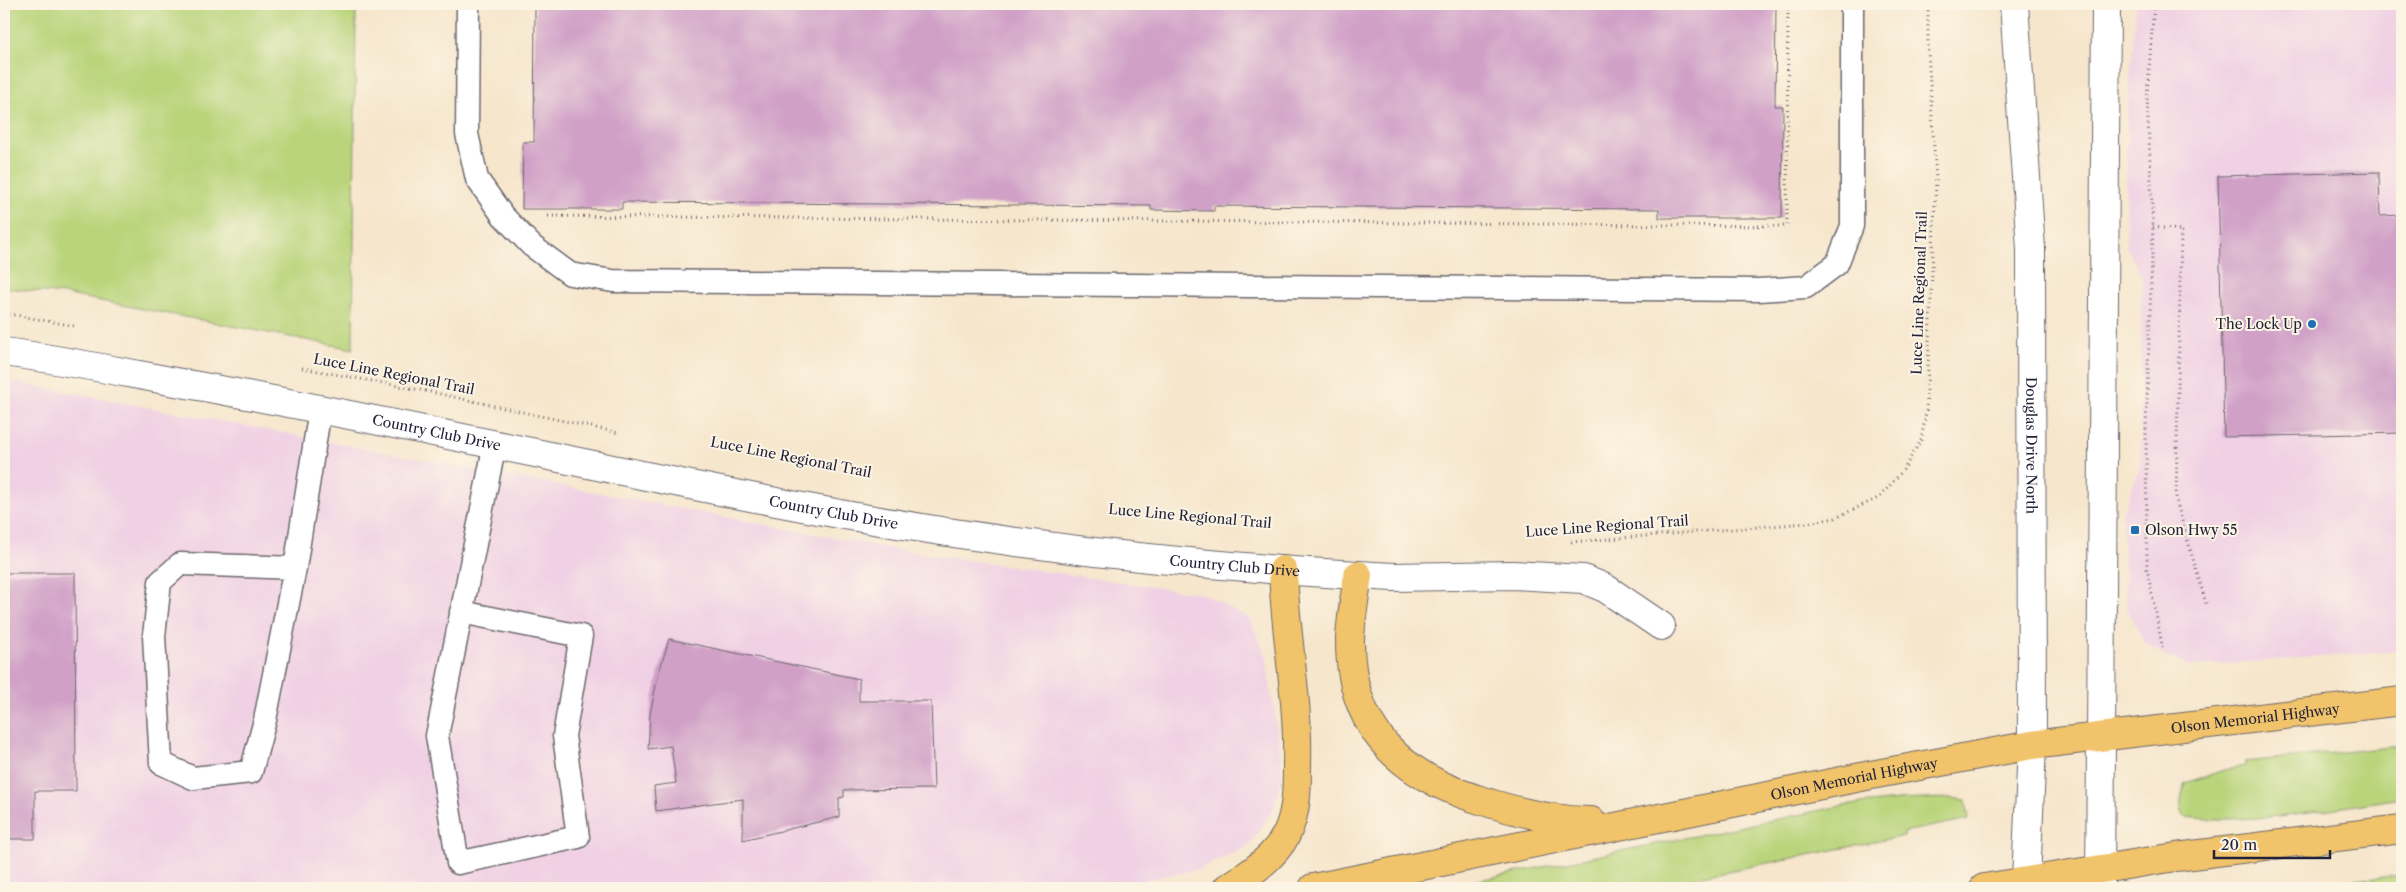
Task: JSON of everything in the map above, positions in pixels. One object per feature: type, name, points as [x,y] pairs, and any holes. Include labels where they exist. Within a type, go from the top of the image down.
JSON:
[{"type":"highway","points":[[1227,888],[1273,854],[1286,835],[1294,814],[1297,789],[1297,704],[1284,601],[1284,570]]},
{"type":"highway","points":[[1358,575],[1350,640],[1354,674],[1362,706],[1380,740],[1410,769],[1448,790],[1503,808],[1560,821],[1646,821]]},
{"type":"highway","name":"Olson Memorial Highway","points":[[1313,888],[2032,744],[2402,701]]},
{"type":"highway","points":[[1984,888],[2100,878],[2402,829]]},
{"type":"street","name":"Douglas Drive North","points":[[2014,4],[2031,249],[2032,744],[2026,884]]},
{"type":"street","points":[[2100,878],[2106,4]]},
{"type":"street","name":"Country Club Drive","points":[[4,352],[320,408],[774,502],[917,528],[1047,548],[1212,566],[1358,575],[1393,577],[1513,575],[1583,580],[1618,597],[1661,626]]},
{"type":"lane","points":[[468,4],[466,134],[477,179],[503,216],[532,246],[570,274],[614,281],[1749,290],[1806,287],[1837,264],[1852,226],[1852,4]]},
{"type":"lane","points":[[295,568],[180,564],[160,582],[154,636],[161,763],[193,778],[251,772],[265,720],[295,568],[320,408]]},
{"type":"lane","points":[[461,612],[581,636],[564,736],[578,837],[458,863],[437,736],[461,612],[495,443]]},
{"type":"path","points":[[503,216],[1787,226],[1788,4]]},
{"type":"path","name":"Luce Line Regional Trail","points":[[1569,542],[1806,523],[1835,518],[1880,497],[1904,469],[1920,440],[1926,413],[1936,180],[1928,51],[1928,4]]},
{"type":"path","points":[[2154,4],[2147,96],[2152,227],[2146,427],[2147,569],[2163,650]]},
{"type":"path","points":[[2152,227],[2181,230],[2176,500],[2208,606]]},
{"type":"path","points":[[4,313],[79,326]]},
{"type":"path","name":"Luce Line Regional Trail","points":[[294,366],[431,392],[621,433]]},
{"type":"shaded area","points":[[2136,4],[2402,4],[2402,651],[2190,666],[2167,657],[2144,642],[2127,608],[2122,514],[2140,468],[2142,278],[2126,246],[2127,116]]},
{"type":"shaded area","points":[[4,380],[899,550],[1203,594],[1249,618],[1266,655],[1283,774],[1273,810],[1248,847],[1199,869],[1107,888],[4,888]]},
{"type":"green space","points":[[4,4],[356,4],[353,349],[64,294],[4,288]]},
{"type":"green space","points":[[2402,746],[2402,798],[2321,811],[2239,819],[2184,817],[2182,813],[2181,800],[2186,783],[2224,770],[2245,766],[2245,762]]},
{"type":"green space","points":[[1950,798],[1966,800],[1969,819],[1904,832],[1904,836],[1642,888],[1440,888],[1841,806],[1898,800]]},
{"type":"green space","points":[[2402,875],[2402,888],[2348,888],[2347,881]]},
{"type":"building","points":[[535,4],[1776,4],[1775,106],[1783,106],[1782,218],[1659,218],[1659,209],[1214,206],[1214,211],[1151,210],[1151,206],[622,202],[622,209],[522,209],[523,142],[534,142]]},
{"type":"building","name":"The Lock Up","points":[[2379,172],[2380,216],[2402,215],[2402,433],[2224,437],[2218,176]]},
{"type":"building","points":[[4,573],[75,573],[76,791],[35,791],[35,839],[4,839]]},
{"type":"building","points":[[669,639],[859,679],[859,701],[931,701],[934,789],[844,790],[844,797],[839,798],[839,817],[743,840],[743,799],[656,811],[654,786],[676,783],[671,746],[648,749],[650,714],[658,676]]},
{"type":"place","name":"The Lock Up","points":[[2312,324]]},
{"type":"place","name":"Olson Hwy 55","points":[[2135,530]]}]
